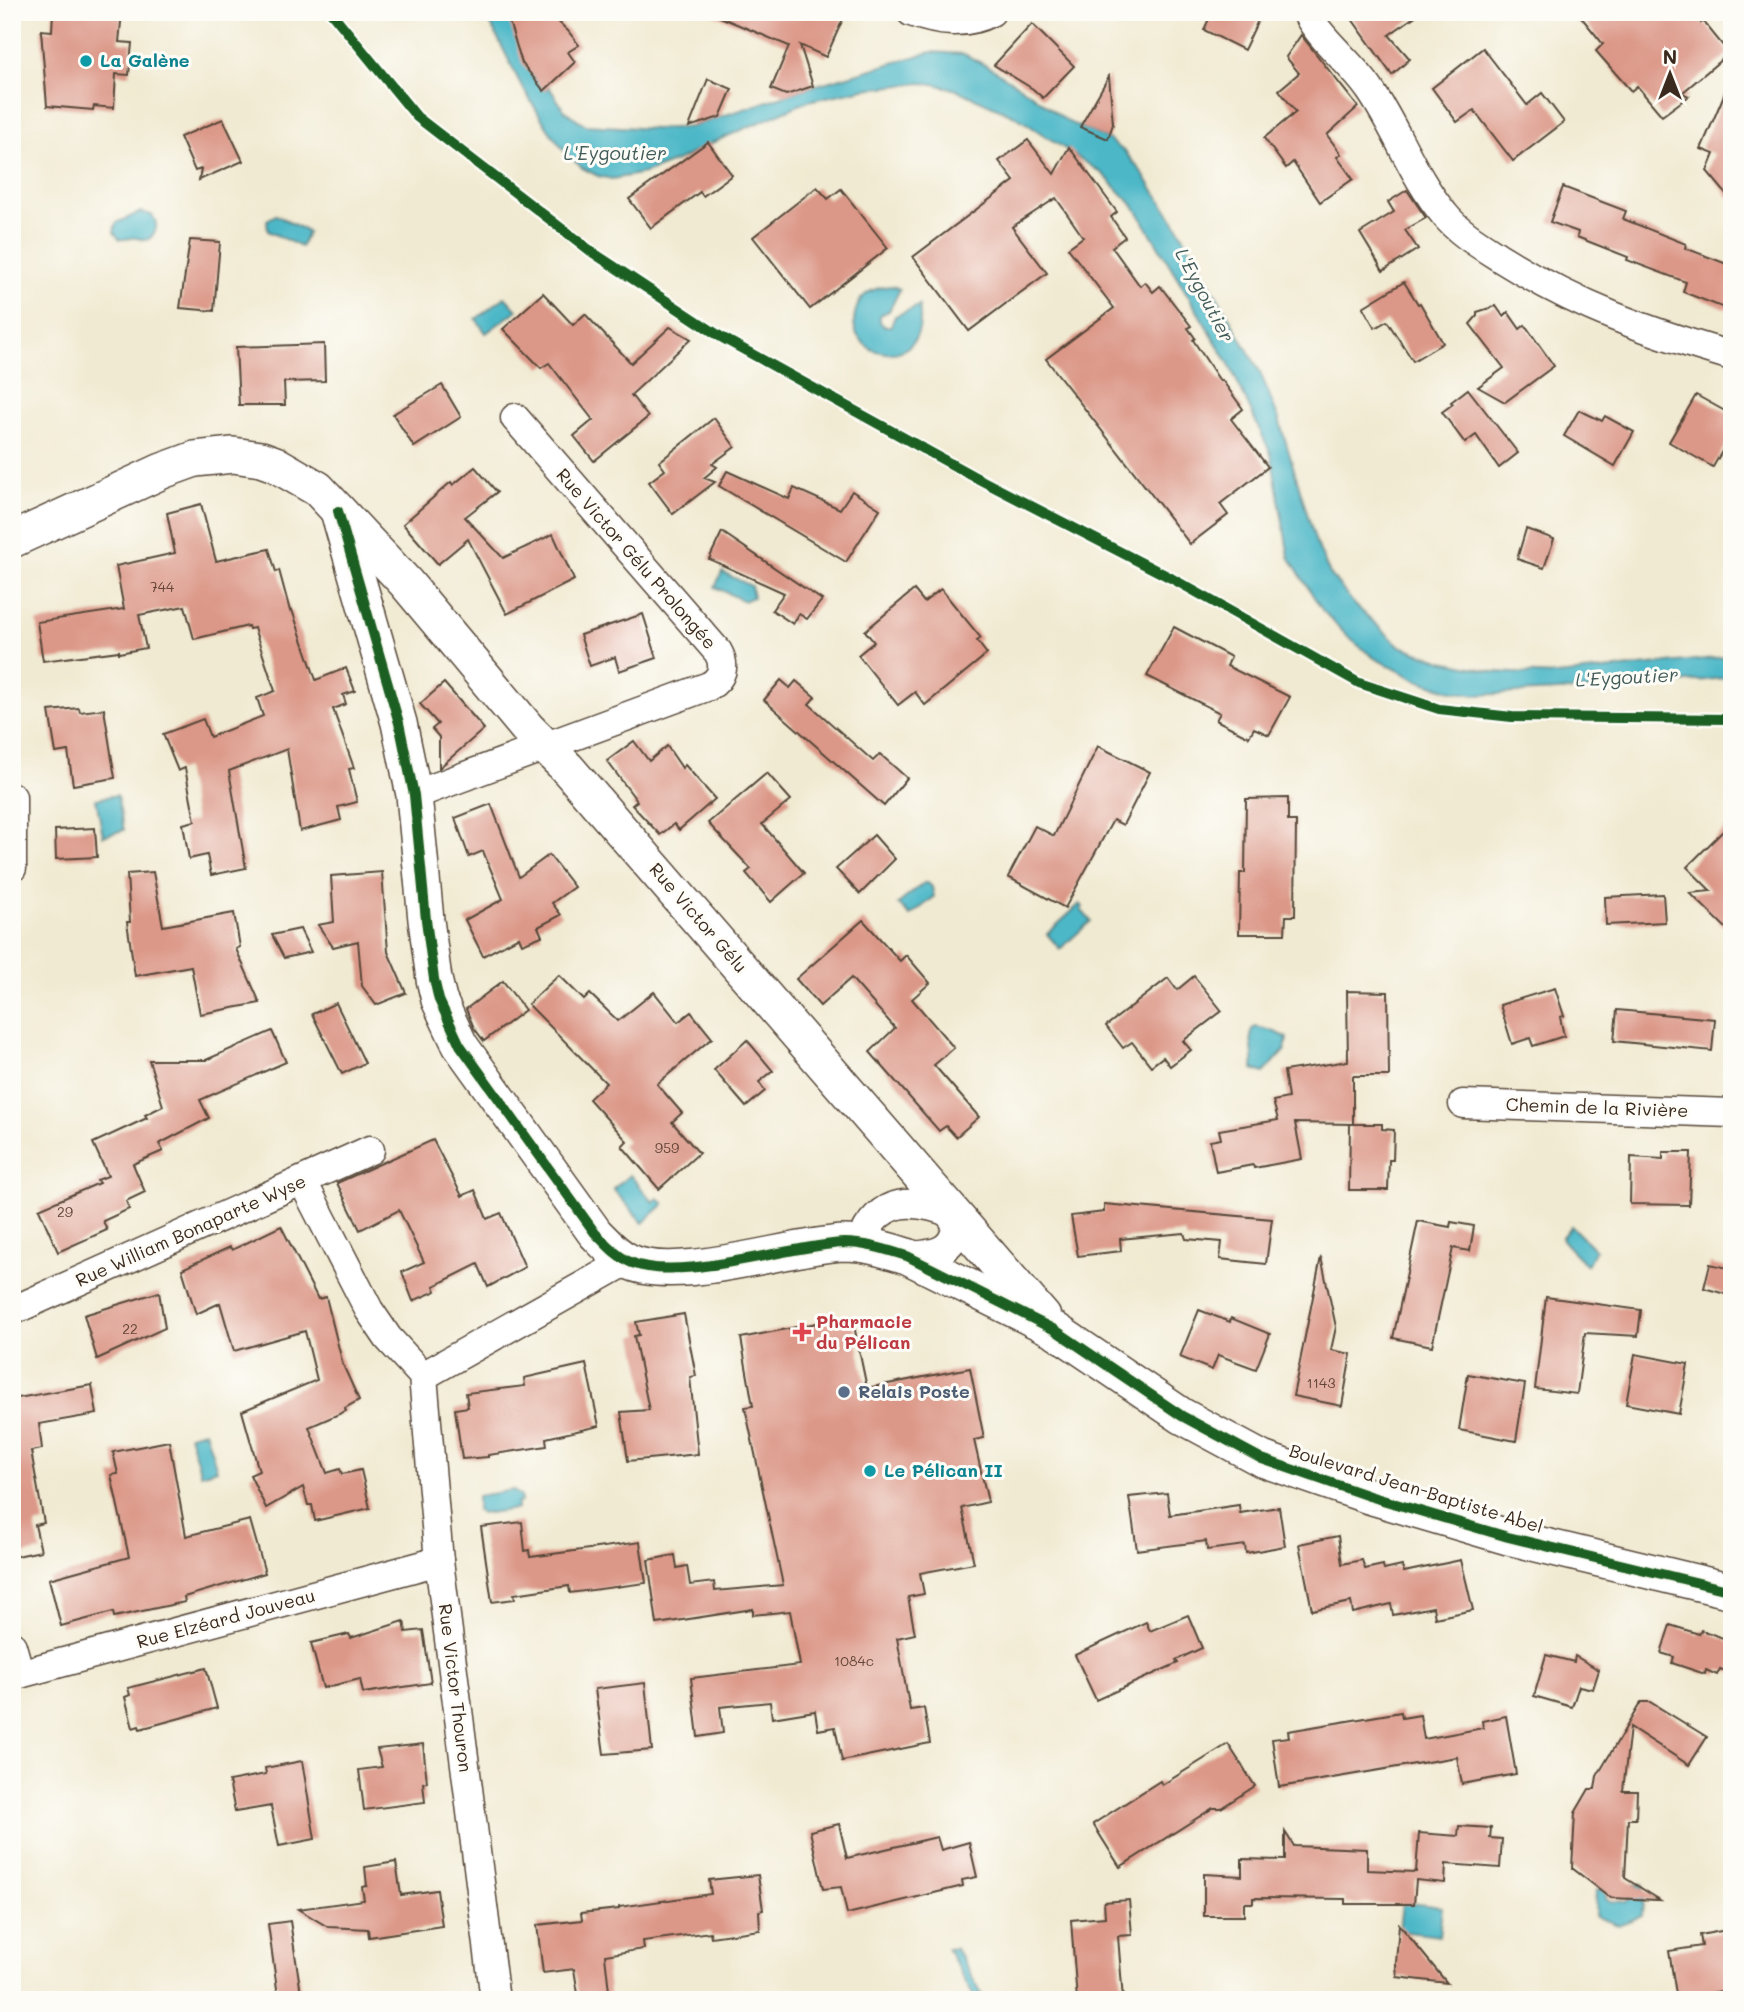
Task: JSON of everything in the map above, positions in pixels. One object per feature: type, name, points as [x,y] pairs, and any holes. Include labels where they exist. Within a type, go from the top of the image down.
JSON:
[{"type":"street","points":[[911,12],[949,22],[975,19],[991,12]]},
{"type":"street","points":[[1306,12],[1321,34],[1369,89],[1436,203],[1458,228],[1567,297],[1629,324],[1732,356]]},
{"type":"street","name":"Rue Victor Gélu Prolongée","points":[[414,795],[709,686],[720,677],[722,664],[718,652],[515,418]]},
{"type":"street","name":"Boulevard Jean-Baptiste Abel","points":[[12,540],[162,471],[195,459],[213,457],[247,457],[275,464],[318,489],[338,510],[399,723],[414,795],[434,979],[447,1020],[460,1045],[496,1097],[595,1233],[627,1261],[649,1267],[678,1269],[830,1245],[860,1244],[882,1248],[907,1256],[1055,1330],[1182,1416],[1262,1459],[1369,1496],[1508,1537],[1732,1591]]},
{"type":"street","name":"Rue Victor Gélu","points":[[338,510],[406,583],[545,748],[567,768],[1055,1330]]},
{"type":"street","points":[[366,603],[373,590],[381,584],[406,583]]},
{"type":"street","points":[[12,797],[12,868]]},
{"type":"street","name":"Chemin de la Rivière","points":[[1463,1104],[1732,1113]]},
{"type":"street","name":"Rue William Bonaparte Wyse","points":[[12,1311],[370,1150]]},
{"type":"street","points":[[303,1182],[369,1310],[388,1338],[423,1376],[627,1261]]},
{"type":"street","points":[[860,1244],[868,1226],[880,1213],[902,1205],[926,1204],[956,1215],[956,1235],[942,1250],[928,1255],[907,1256]]},
{"type":"street","name":"Rue Victor Thouron","points":[[423,1376],[439,1562],[495,2000]]},
{"type":"street","name":"Rue Elzéard Jouveau","points":[[16,1675],[439,1562]]},
{"type":"street","points":[[12,1646],[16,1675]]},
{"type":"water","name":"L'Eygoutier","points":[[485,12],[510,12],[524,64],[544,90],[549,87],[565,111],[586,125],[655,129],[690,127],[813,86],[931,52],[964,54],[993,69],[1068,122],[1108,139],[1125,152],[1140,170],[1177,225],[1260,372],[1279,419],[1316,543],[1330,574],[1354,604],[1400,646],[1443,661],[1494,672],[1557,675],[1732,656],[1732,677],[1644,687],[1476,695],[1447,690],[1417,680],[1374,658],[1348,637],[1322,610],[1289,557],[1271,454],[1229,364],[1135,207],[1103,174],[1015,116],[957,90],[934,84],[864,89],[808,101],[679,160],[645,173],[612,179],[582,168],[565,152],[520,83]]},
{"type":"water","points":[[141,212],[152,215],[156,222],[151,237],[148,240],[119,238],[114,232],[116,223]]},
{"type":"water","points":[[276,215],[308,232],[301,247],[268,231],[267,220]]},
{"type":"water","points":[[892,286],[900,289],[889,311],[880,315],[880,322],[884,326],[891,326],[895,316],[919,306],[919,329],[912,344],[899,351],[885,353],[871,349],[860,339],[854,325],[857,307],[862,298],[876,289]]},
{"type":"water","points":[[505,297],[517,310],[486,333],[476,319]]},
{"type":"water","points":[[722,572],[751,586],[753,597],[744,601],[715,587]]},
{"type":"water","points":[[117,795],[124,830],[103,836],[96,799]]},
{"type":"water","points":[[924,883],[932,887],[934,897],[910,916],[898,904]]},
{"type":"water","points":[[1080,904],[1083,907],[1081,910],[1091,921],[1060,949],[1047,934]]},
{"type":"water","points":[[1256,1027],[1287,1038],[1285,1050],[1264,1073],[1253,1069],[1251,1034]]},
{"type":"water","points":[[630,1175],[653,1202],[658,1198],[664,1204],[643,1223],[613,1189]]},
{"type":"water","points":[[1571,1226],[1595,1250],[1587,1265],[1561,1238]]},
{"type":"water","points":[[205,1431],[217,1469],[201,1474],[189,1435]]},
{"type":"water","points":[[513,1490],[521,1497],[517,1509],[481,1514],[477,1511],[477,1496]]},
{"type":"water","points":[[1631,1884],[1644,1885],[1642,1916],[1618,1925],[1595,1916],[1596,1890],[1606,1891],[1606,1898],[1610,1901],[1627,1902],[1630,1899]]},
{"type":"water","points":[[1402,1902],[1442,1907],[1439,1936],[1399,1931]]},
{"type":"water","points":[[956,1948],[985,2000],[976,2000],[947,1949]]},
{"type":"building","name":"La Galène","points":[[53,12],[122,12],[119,42],[132,43],[129,75],[116,74],[114,108],[94,106],[93,110],[47,106],[41,30],[52,31]]},
{"type":"building","points":[[506,12],[548,12],[579,45],[568,52],[575,62],[544,91],[522,63]]},
{"type":"building","points":[[708,12],[826,12],[843,19],[826,57],[800,45],[813,86],[786,95],[771,89],[789,46]]},
{"type":"building","points":[[1212,12],[1262,12],[1244,50],[1204,30]]},
{"type":"building","points":[[1347,12],[1421,12],[1389,35],[1410,59],[1392,75]]},
{"type":"building","points":[[1577,12],[1693,12],[1729,53],[1682,93],[1689,96],[1662,116],[1637,86],[1631,91],[1596,51],[1603,44]]},
{"type":"building","points":[[1032,24],[1074,66],[1043,98],[994,65]]},
{"type":"building","points":[[1301,35],[1358,107],[1327,135],[1341,154],[1337,157],[1353,179],[1320,202],[1293,162],[1286,168],[1264,138],[1296,112],[1279,90],[1299,73],[1286,57]]},
{"type":"building","points":[[1483,48],[1527,105],[1542,93],[1564,122],[1513,161],[1474,110],[1457,122],[1432,88]]},
{"type":"building","points":[[1109,76],[1113,124],[1108,139],[1080,127]]},
{"type":"building","points":[[1732,76],[1732,201],[1707,171],[1714,154],[1701,149]]},
{"type":"building","points":[[708,79],[732,89],[720,117],[689,127]]},
{"type":"building","points":[[223,119],[243,161],[199,180],[201,169],[195,171],[180,137]]},
{"type":"building","points":[[1028,140],[1054,174],[1069,147],[1117,212],[1111,217],[1125,237],[1112,247],[1140,286],[1145,282],[1153,292],[1160,286],[1191,326],[1188,328],[1195,338],[1193,340],[1220,381],[1222,380],[1243,409],[1231,419],[1268,467],[1220,504],[1228,515],[1190,544],[1046,359],[1114,308],[1068,248],[1083,237],[1056,198],[1012,227],[1047,273],[969,331],[913,257],[1014,181],[999,161]]},
{"type":"building","points":[[708,142],[732,175],[703,196],[700,192],[651,228],[629,199]]},
{"type":"building","points":[[817,187],[828,199],[841,189],[888,248],[810,309],[753,237]]},
{"type":"building","points":[[1563,187],[1626,211],[1623,219],[1732,266],[1732,311],[1683,292],[1686,282],[1627,260],[1628,257],[1577,237],[1578,232],[1550,222]]},
{"type":"building","points":[[1407,190],[1426,218],[1405,230],[1418,249],[1383,271],[1360,233],[1394,212],[1388,202]]},
{"type":"building","points":[[190,240],[220,242],[214,311],[180,308]]},
{"type":"building","points":[[1404,282],[1418,304],[1420,303],[1443,343],[1413,361],[1387,321],[1375,328],[1363,307]]},
{"type":"building","points":[[543,293],[573,325],[585,314],[631,363],[670,327],[691,339],[631,395],[648,417],[594,461],[574,436],[593,420],[549,363],[541,368],[503,329]]},
{"type":"building","points":[[1496,306],[1503,316],[1508,312],[1520,329],[1525,325],[1554,366],[1505,402],[1478,387],[1504,368],[1470,324],[1477,312]]},
{"type":"building","points":[[324,344],[325,381],[284,382],[285,405],[239,405],[236,347]]},
{"type":"building","points":[[442,385],[461,417],[414,447],[393,414]]},
{"type":"building","points":[[1468,389],[1518,453],[1499,468],[1476,435],[1465,443],[1442,412]]},
{"type":"building","points":[[1696,395],[1732,415],[1732,434],[1713,467],[1669,442]]},
{"type":"building","points":[[1579,410],[1602,421],[1605,416],[1634,432],[1615,466],[1564,436]]},
{"type":"building","points":[[714,418],[735,447],[712,464],[717,467],[704,478],[715,482],[673,514],[649,482],[665,470],[659,462]]},
{"type":"building","points":[[475,467],[497,492],[465,517],[503,558],[553,534],[574,580],[507,614],[468,539],[438,564],[403,524],[451,482],[453,485]]},
{"type":"building","points":[[727,471],[789,499],[794,488],[840,509],[852,491],[880,509],[846,562],[719,486]]},
{"type":"building","points":[[201,504],[216,561],[269,549],[276,572],[279,570],[290,611],[292,610],[316,680],[346,668],[355,691],[343,695],[346,704],[333,709],[354,768],[349,769],[357,802],[338,807],[341,820],[300,831],[287,749],[229,771],[246,868],[211,875],[207,855],[189,859],[183,824],[195,821],[185,768],[178,771],[163,734],[203,719],[210,737],[263,716],[257,698],[275,691],[254,628],[249,629],[248,626],[194,639],[185,606],[139,615],[146,648],[43,661],[37,622],[124,609],[116,566],[175,553],[167,513]]},
{"type":"building","points":[[1526,529],[1554,539],[1544,568],[1517,559]]},
{"type":"building","points":[[722,532],[822,600],[807,619],[799,614],[793,624],[772,610],[784,593],[709,559]]},
{"type":"building","points":[[941,589],[981,638],[977,641],[987,654],[925,705],[915,692],[898,705],[858,655],[874,642],[865,631],[914,590],[924,602]]},
{"type":"building","points":[[643,614],[657,658],[619,671],[615,657],[590,666],[580,635]]},
{"type":"building","points":[[1174,627],[1231,657],[1227,666],[1290,697],[1269,735],[1254,728],[1249,737],[1216,720],[1220,713],[1147,676]]},
{"type":"building","points":[[781,680],[790,688],[796,681],[815,697],[809,704],[873,761],[880,754],[907,778],[884,806],[764,700]]},
{"type":"building","points":[[444,683],[484,729],[439,768],[439,737],[432,729],[438,724],[420,704]]},
{"type":"building","points":[[79,708],[80,712],[104,709],[115,778],[73,785],[68,751],[56,753],[49,711]]},
{"type":"building","points":[[634,741],[649,761],[667,746],[682,768],[685,765],[715,799],[679,830],[674,824],[660,835],[632,805],[637,801],[607,761]]},
{"type":"building","points":[[1098,746],[1150,772],[1123,825],[1113,820],[1065,908],[1008,877],[1035,826],[1054,836]]},
{"type":"building","points":[[767,773],[791,800],[762,824],[804,873],[771,902],[746,873],[751,869],[708,823]]},
{"type":"building","points":[[1288,798],[1288,821],[1296,821],[1295,916],[1286,916],[1285,934],[1239,934],[1240,873],[1245,873],[1246,799]]},
{"type":"building","points":[[491,804],[519,877],[549,855],[574,887],[552,903],[561,915],[538,927],[542,936],[522,944],[519,937],[483,956],[465,920],[503,899],[483,851],[469,857],[455,818]]},
{"type":"building","points":[[1732,822],[1732,934],[1690,893],[1711,891],[1687,867]]},
{"type":"building","points":[[95,828],[97,857],[56,859],[55,830]]},
{"type":"building","points":[[874,835],[895,859],[860,894],[836,869]]},
{"type":"building","points":[[153,872],[163,926],[234,913],[240,947],[236,949],[260,1003],[200,1014],[191,966],[135,976],[127,922],[130,922],[127,874]]},
{"type":"building","points":[[382,872],[388,952],[406,993],[376,1005],[362,986],[358,941],[333,947],[318,925],[334,922],[331,876]]},
{"type":"building","points":[[1663,894],[1665,922],[1606,925],[1605,897]]},
{"type":"building","points":[[863,920],[900,961],[906,955],[930,983],[912,999],[954,1048],[934,1065],[979,1117],[956,1137],[946,1126],[939,1131],[870,1052],[895,1028],[851,978],[820,1006],[796,979]]},
{"type":"building","points":[[300,929],[311,952],[284,958],[272,935]]},
{"type":"building","points":[[559,975],[584,1000],[590,994],[618,1021],[654,992],[678,1022],[691,1012],[712,1038],[657,1084],[682,1113],[672,1122],[699,1153],[659,1189],[622,1146],[627,1141],[589,1099],[606,1083],[528,1004]]},
{"type":"building","points":[[1194,976],[1222,1011],[1183,1041],[1191,1050],[1170,1066],[1163,1057],[1151,1066],[1132,1042],[1123,1048],[1106,1026],[1168,978],[1177,990]]},
{"type":"building","points":[[503,981],[525,1010],[484,1041],[474,1028],[466,1009]]},
{"type":"building","points":[[1555,988],[1564,1016],[1560,1017],[1564,1036],[1533,1046],[1530,1038],[1512,1044],[1500,1005]]},
{"type":"building","points":[[1347,991],[1388,992],[1389,1076],[1353,1076],[1353,1124],[1295,1123],[1302,1159],[1216,1172],[1210,1141],[1221,1139],[1219,1130],[1278,1120],[1273,1101],[1288,1098],[1284,1071],[1348,1061]]},
{"type":"building","points":[[336,1003],[365,1063],[342,1074],[312,1014]]},
{"type":"building","points":[[1617,1010],[1715,1019],[1712,1051],[1614,1041]]},
{"type":"building","points":[[272,1031],[286,1062],[200,1100],[209,1118],[159,1144],[163,1151],[133,1164],[145,1192],[126,1201],[129,1209],[103,1221],[107,1230],[58,1252],[39,1209],[99,1183],[97,1180],[108,1176],[93,1143],[147,1118],[145,1115],[163,1106],[149,1060],[206,1060]]},
{"type":"building","points":[[747,1040],[773,1071],[759,1082],[765,1091],[746,1107],[714,1070]]},
{"type":"building","points":[[1350,1124],[1382,1124],[1382,1129],[1394,1130],[1388,1190],[1349,1190]]},
{"type":"building","points":[[433,1140],[462,1196],[475,1190],[487,1219],[501,1213],[525,1267],[488,1287],[478,1264],[434,1286],[436,1291],[413,1301],[402,1272],[424,1262],[399,1210],[360,1230],[337,1183]]},
{"type":"building","points":[[1663,1152],[1691,1152],[1689,1205],[1630,1204],[1631,1157],[1663,1159]]},
{"type":"building","points":[[1104,1204],[1272,1219],[1266,1264],[1220,1259],[1222,1242],[1186,1239],[1184,1233],[1120,1239],[1121,1251],[1078,1256],[1071,1216],[1104,1212]]},
{"type":"building","points":[[1418,1221],[1450,1227],[1451,1222],[1474,1226],[1470,1251],[1453,1248],[1432,1346],[1393,1338]]},
{"type":"building","points":[[281,1226],[318,1299],[326,1297],[343,1365],[359,1400],[345,1408],[346,1411],[309,1427],[327,1473],[340,1469],[342,1474],[361,1470],[370,1508],[315,1521],[312,1505],[308,1505],[303,1487],[266,1508],[250,1475],[259,1471],[242,1411],[317,1380],[305,1331],[234,1351],[220,1303],[196,1314],[182,1269],[230,1247],[232,1250]]},
{"type":"building","points":[[1321,1257],[1336,1327],[1331,1350],[1351,1354],[1342,1406],[1293,1396]]},
{"type":"building","points":[[1710,1264],[1732,1269],[1732,1296],[1704,1288]]},
{"type":"building","points":[[159,1292],[165,1328],[97,1359],[84,1315]]},
{"type":"building","points":[[1546,1297],[1641,1310],[1638,1336],[1585,1333],[1577,1394],[1535,1389]]},
{"type":"building","points":[[1199,1310],[1230,1322],[1231,1318],[1270,1334],[1256,1369],[1218,1355],[1212,1370],[1180,1357]]},
{"type":"building","points":[[684,1314],[696,1376],[690,1377],[698,1454],[628,1461],[621,1412],[649,1410],[634,1336],[639,1335],[636,1322]]},
{"type":"building","points":[[852,1316],[867,1388],[970,1368],[984,1438],[974,1440],[988,1502],[962,1508],[974,1563],[920,1573],[924,1594],[908,1597],[915,1634],[897,1638],[910,1710],[924,1708],[930,1743],[842,1761],[835,1727],[818,1730],[815,1711],[772,1718],[770,1702],[720,1707],[723,1733],[698,1737],[691,1678],[800,1665],[790,1611],[753,1615],[753,1609],[657,1624],[648,1560],[675,1555],[677,1568],[687,1566],[690,1585],[714,1582],[715,1591],[783,1585],[745,1407],[753,1406],[741,1338]]},
{"type":"building","points":[[1635,1354],[1688,1364],[1679,1414],[1626,1404]]},
{"type":"building","points":[[586,1364],[599,1426],[546,1438],[547,1446],[462,1459],[455,1409],[468,1407],[466,1393],[525,1386],[524,1378]]},
{"type":"building","points":[[1468,1374],[1525,1384],[1516,1441],[1459,1430]]},
{"type":"building","points":[[92,1385],[97,1414],[39,1424],[42,1449],[31,1451],[44,1523],[35,1525],[41,1551],[12,1557],[12,1399]]},
{"type":"building","points":[[169,1441],[186,1536],[250,1520],[265,1573],[184,1597],[185,1602],[114,1617],[113,1612],[61,1626],[49,1579],[129,1557],[111,1475],[118,1474],[113,1452]]},
{"type":"building","points":[[1167,1493],[1170,1515],[1239,1505],[1240,1513],[1279,1507],[1285,1546],[1246,1553],[1245,1545],[1207,1550],[1206,1541],[1137,1550],[1129,1497]]},
{"type":"building","points":[[522,1522],[525,1551],[529,1550],[530,1557],[640,1542],[646,1583],[570,1593],[569,1586],[514,1594],[515,1599],[492,1602],[481,1527]]},
{"type":"building","points":[[1338,1536],[1342,1564],[1362,1560],[1365,1569],[1383,1565],[1384,1570],[1402,1566],[1404,1572],[1461,1560],[1473,1610],[1435,1618],[1433,1607],[1393,1615],[1391,1604],[1353,1613],[1351,1602],[1312,1610],[1299,1544]]},
{"type":"building","points":[[1188,1615],[1202,1648],[1176,1660],[1178,1663],[1096,1700],[1075,1655],[1146,1622],[1150,1631]]},
{"type":"building","points":[[404,1621],[406,1632],[423,1630],[431,1683],[363,1693],[360,1679],[323,1688],[311,1643],[349,1634],[351,1638]]},
{"type":"building","points":[[1670,1625],[1699,1634],[1701,1630],[1726,1639],[1732,1645],[1732,1673],[1720,1669],[1717,1675],[1706,1670],[1705,1674],[1672,1663],[1674,1657],[1661,1653]]},
{"type":"building","points":[[1546,1655],[1574,1662],[1575,1656],[1599,1670],[1593,1689],[1579,1686],[1572,1707],[1534,1696]]},
{"type":"building","points":[[206,1668],[217,1708],[140,1729],[139,1726],[133,1728],[125,1697],[130,1695],[128,1688]]},
{"type":"building","points":[[645,1683],[652,1750],[604,1754],[595,1689]]},
{"type":"building","points":[[1641,1702],[1650,1702],[1707,1737],[1689,1765],[1630,1727],[1623,1791],[1637,1791],[1636,1819],[1628,1819],[1625,1878],[1660,1900],[1611,1898],[1572,1868],[1575,1813],[1589,1789],[1595,1789],[1597,1776]]},
{"type":"building","points":[[1401,1712],[1402,1718],[1420,1715],[1424,1739],[1483,1728],[1482,1721],[1506,1716],[1516,1774],[1462,1784],[1457,1757],[1279,1787],[1272,1739],[1289,1737],[1288,1731]]},
{"type":"building","points":[[423,1744],[427,1782],[423,1783],[425,1802],[364,1810],[359,1770],[382,1767],[377,1749]]},
{"type":"building","points":[[1228,1744],[1255,1786],[1221,1808],[1213,1808],[1120,1867],[1093,1824],[1160,1781],[1162,1785]]},
{"type":"building","points":[[302,1761],[315,1839],[279,1846],[271,1806],[235,1812],[229,1781],[266,1774],[265,1768]]},
{"type":"building","points":[[839,1824],[847,1858],[937,1837],[941,1850],[969,1842],[977,1877],[962,1880],[963,1886],[847,1914],[841,1887],[823,1889],[810,1831]]},
{"type":"building","points":[[1459,1826],[1491,1828],[1490,1838],[1502,1839],[1500,1868],[1446,1864],[1445,1883],[1416,1880],[1414,1904],[1345,1904],[1345,1899],[1253,1898],[1253,1903],[1244,1903],[1244,1916],[1204,1916],[1204,1874],[1242,1876],[1242,1859],[1285,1860],[1285,1832],[1294,1846],[1367,1849],[1367,1870],[1416,1872],[1419,1833],[1458,1836]]},
{"type":"building","points":[[396,1862],[401,1895],[437,1890],[442,1926],[369,1937],[368,1929],[328,1927],[298,1909],[364,1900],[362,1887],[367,1886],[365,1867]]},
{"type":"building","points":[[758,1875],[763,1910],[759,1911],[760,1930],[711,1937],[710,1932],[643,1941],[644,1949],[605,1955],[610,2000],[579,2000],[574,1969],[543,1973],[537,1925],[582,1920],[581,1913],[711,1894],[709,1880]]},
{"type":"building","points":[[1129,1900],[1132,1935],[1118,1936],[1123,2000],[1077,2000],[1071,1920],[1105,1917],[1104,1902]]},
{"type":"building","points":[[290,1921],[301,1993],[278,1996],[268,1924]]},
{"type":"building","points":[[1399,1924],[1447,1983],[1397,1977]]},
{"type":"building","points":[[1732,1929],[1732,1989],[1710,1993],[1711,2000],[1677,2000],[1669,1951],[1702,1946],[1700,1935]]},
{"type":"cycle path","points":[[331,12],[417,117],[592,252],[721,337],[973,476],[1171,578],[1359,683],[1439,709],[1512,717],[1732,719]]},
{"type":"cycle path","points":[[338,511],[399,723],[414,795],[426,920],[439,1000],[460,1045],[595,1233],[619,1256],[649,1267],[674,1269],[844,1243],[907,1256],[1055,1330],[1182,1416],[1262,1459],[1369,1496],[1508,1537],[1732,1591]]},
{"type":"place","name":"La Galène","points":[[86,61]]},
{"type":"place","name":"Pharmacie du Pélican","points":[[802,1332]]},
{"type":"place","name":"Relais Poste","points":[[844,1392]]},
{"type":"place","name":"Le Pélican II","points":[[870,1471]]}]
